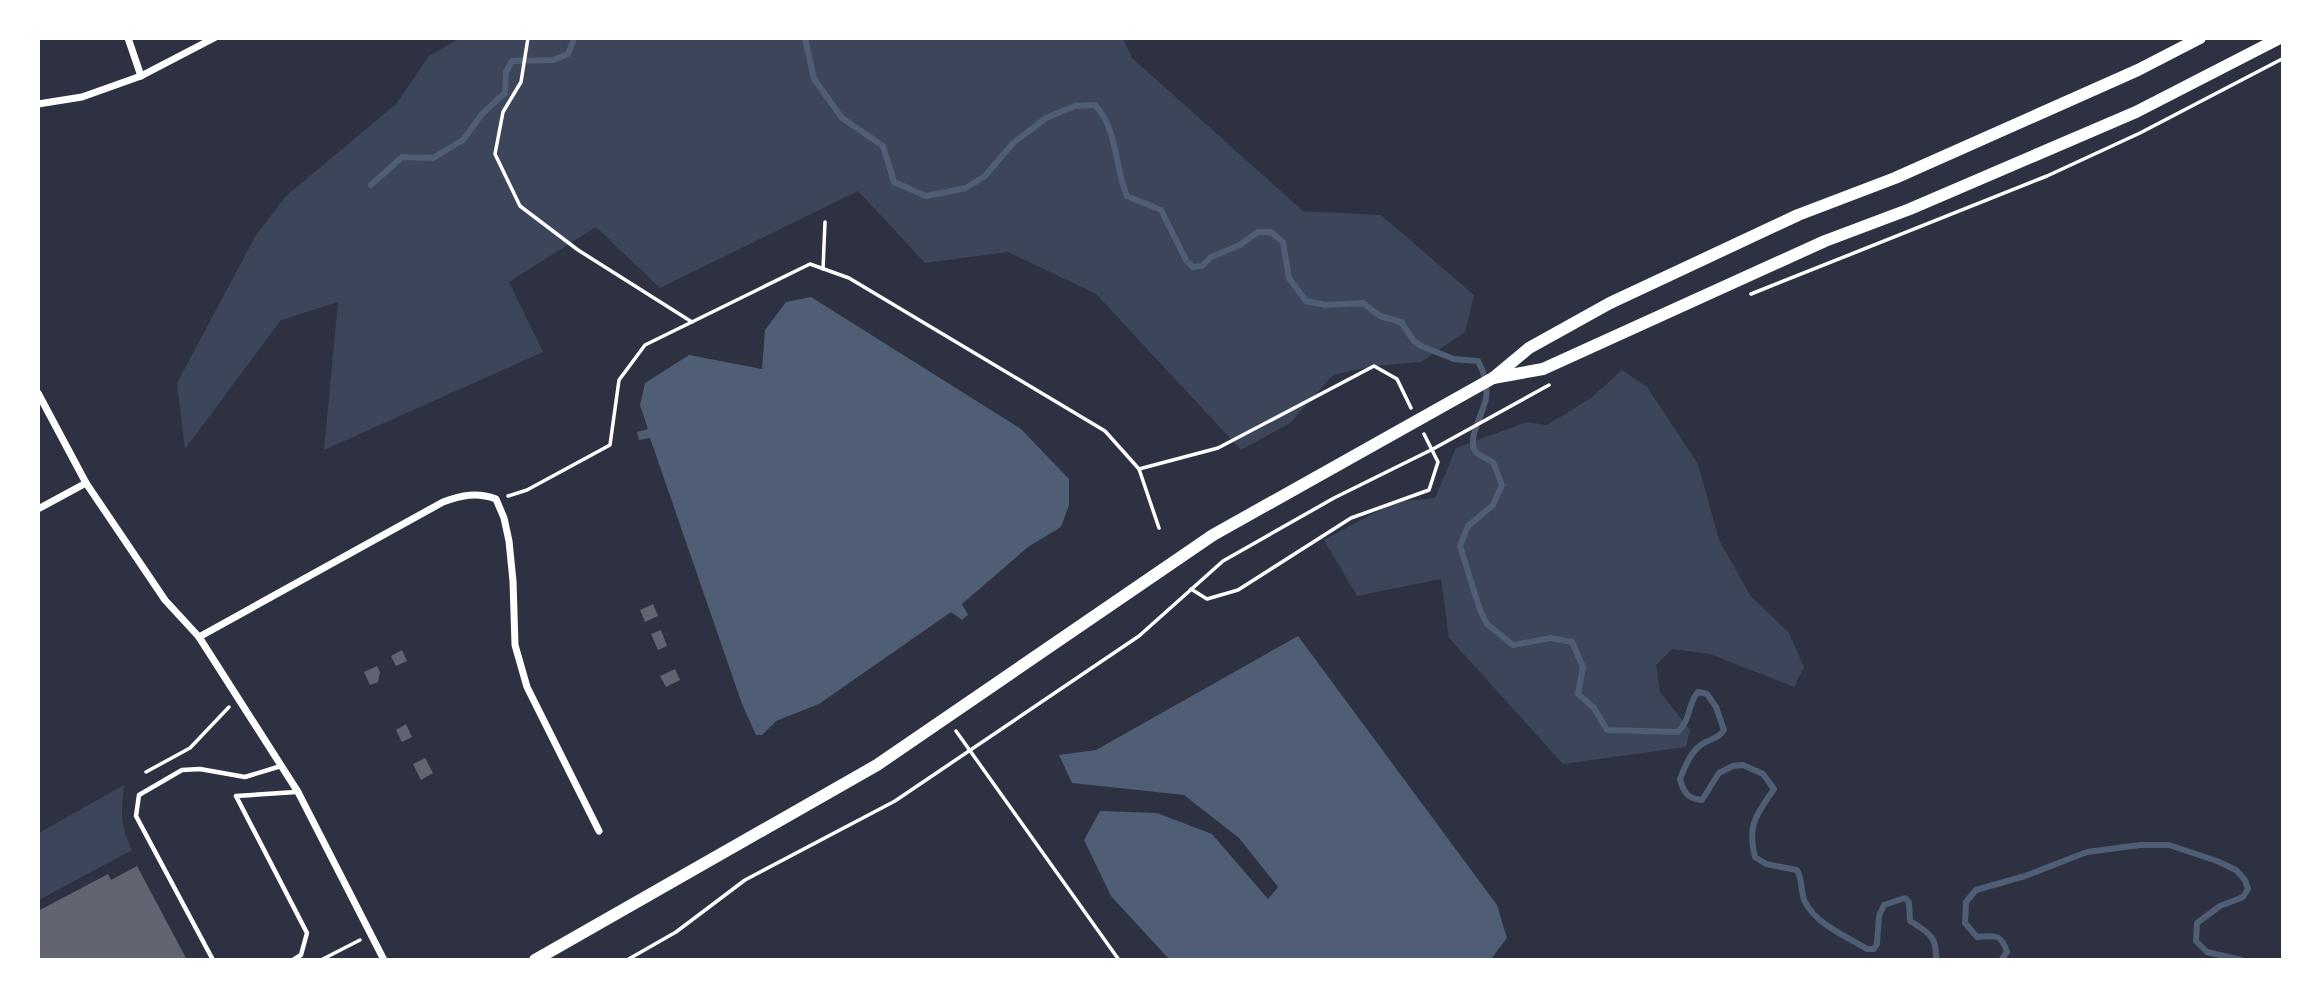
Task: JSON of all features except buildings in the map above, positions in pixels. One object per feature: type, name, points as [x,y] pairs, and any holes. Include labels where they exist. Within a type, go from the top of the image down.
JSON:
[{"type":"street","points":[[128,38],[141,76]]},
{"type":"street","points":[[38,104],[82,97],[141,76],[214,38]]},
{"type":"street","points":[[535,960],[877,765],[1213,535],[1493,378],[1530,348],[1610,303],[1798,215],[1895,178],[2138,70],[2200,38]]},
{"type":"street","points":[[1493,378],[1543,369],[1825,241],[1910,209],[2136,112],[2280,38]]},
{"type":"street","points":[[38,393],[86,483],[165,600],[199,636],[298,792],[384,960]]},
{"type":"street","points":[[38,509],[86,483]]},
{"type":"street","points":[[199,636],[443,502],[464,495],[483,495],[496,499],[505,518],[509,541],[515,645],[527,687],[599,831]]},
{"type":"lane","points":[[213,960],[136,816],[139,795],[182,770],[200,769],[245,777],[282,766]]},
{"type":"lane","points":[[293,960],[301,955],[307,933],[236,796],[298,792]]},
{"type":"path","points":[[527,38],[521,82],[503,112],[495,154],[520,206],[578,250],[692,322]]},
{"type":"path","points":[[1744,297],[2047,176],[2140,133],[2283,59]]},
{"type":"path","points":[[823,269],[825,222]]},
{"type":"path","points":[[496,499],[527,490],[610,444],[619,380],[645,345],[810,264],[849,278],[1105,431],[1139,469],[1159,528]]},
{"type":"path","points":[[627,960],[676,932],[745,880],[895,800],[1139,636],[1223,561],[1334,498],[1420,456],[1553,383]]},
{"type":"path","points":[[146,772],[190,748],[238,698]]},
{"type":"path","points":[[946,717],[1119,960]]},
{"type":"path","points":[[321,960],[372,934]]},
{"type":"shaded area","points":[[458,39],[1123,39],[1132,58],[1303,211],[1381,215],[1474,295],[1465,332],[1421,362],[1374,366],[1333,375],[1290,423],[1241,450],[1096,294],[1008,252],[925,263],[858,191],[660,288],[596,227],[509,282],[543,352],[324,450],[338,302],[281,320],[185,449],[177,383],[256,235],[286,196],[396,104],[429,56]]},
{"type":"shaded area","points":[[811,297],[1021,429],[1069,479],[1069,505],[1061,527],[1028,547],[962,604],[968,615],[962,620],[951,612],[819,704],[776,721],[762,735],[756,735],[742,704],[650,438],[639,440],[637,432],[648,429],[640,405],[645,383],[689,355],[762,369],[765,330],[786,302]]},
{"type":"shaded area","points":[[1622,370],[1647,387],[1698,464],[1719,540],[1750,595],[1789,633],[1804,667],[1794,687],[1710,654],[1672,649],[1656,665],[1660,692],[1690,730],[1686,747],[1563,764],[1449,638],[1441,579],[1357,596],[1324,540],[1395,502],[1435,498],[1456,448],[1527,422],[1547,425],[1591,398]]},
{"type":"shaded area","points":[[1298,636],[1497,905],[1507,938],[1491,959],[1169,959],[1111,896],[1084,840],[1100,811],[1157,813],[1212,834],[1268,899],[1278,887],[1239,838],[1184,795],[1072,783],[1059,755],[1096,750]]},
{"type":"shaded area","points":[[124,785],[122,818],[132,850],[39,900],[39,833]]},
{"type":"waterway","points":[[371,185],[402,157],[433,158],[463,140],[482,114],[505,93],[506,72],[512,61],[553,60],[568,54],[572,38]]},
{"type":"waterway","points":[[805,38],[814,79],[842,118],[883,146],[894,182],[926,196],[966,188],[985,176],[1013,143],[1046,118],[1075,106],[1095,105],[1112,136],[1127,196],[1161,210],[1186,260],[1193,267],[1202,266],[1211,257],[1240,245],[1258,232],[1271,232],[1283,242],[1289,278],[1306,301],[1325,305],[1363,303],[1380,316],[1401,322],[1414,341],[1421,346],[1454,359],[1478,361],[1485,379],[1486,393],[1485,404],[1474,432],[1473,446],[1478,454],[1493,462],[1502,485],[1493,505],[1468,526],[1460,546],[1487,624],[1513,645],[1551,638],[1572,642],[1583,667],[1578,694],[1594,708],[1607,730],[1678,732],[1698,692],[1707,694],[1716,707],[1724,730],[1693,752],[1680,779],[1687,794],[1702,800],[1719,773],[1733,766],[1743,765],[1763,774],[1774,789],[1762,806],[1753,828],[1755,857],[1766,864],[1797,870],[1803,898],[1810,910],[1833,929],[1867,949],[1874,949],[1877,944],[1879,916],[1884,905],[1905,898],[1909,902],[1910,921],[1927,932],[1933,940],[1936,960]]},
{"type":"waterway","points":[[2001,960],[2007,952],[2000,939],[1993,936],[1977,937],[1965,923],[1966,902],[1976,890],[2025,876],[2087,852],[2140,845],[2169,845],[2217,861],[2236,870],[2245,880],[2248,889],[2243,897],[2220,906],[2197,923],[2196,941],[2207,952],[2241,960]]}]
